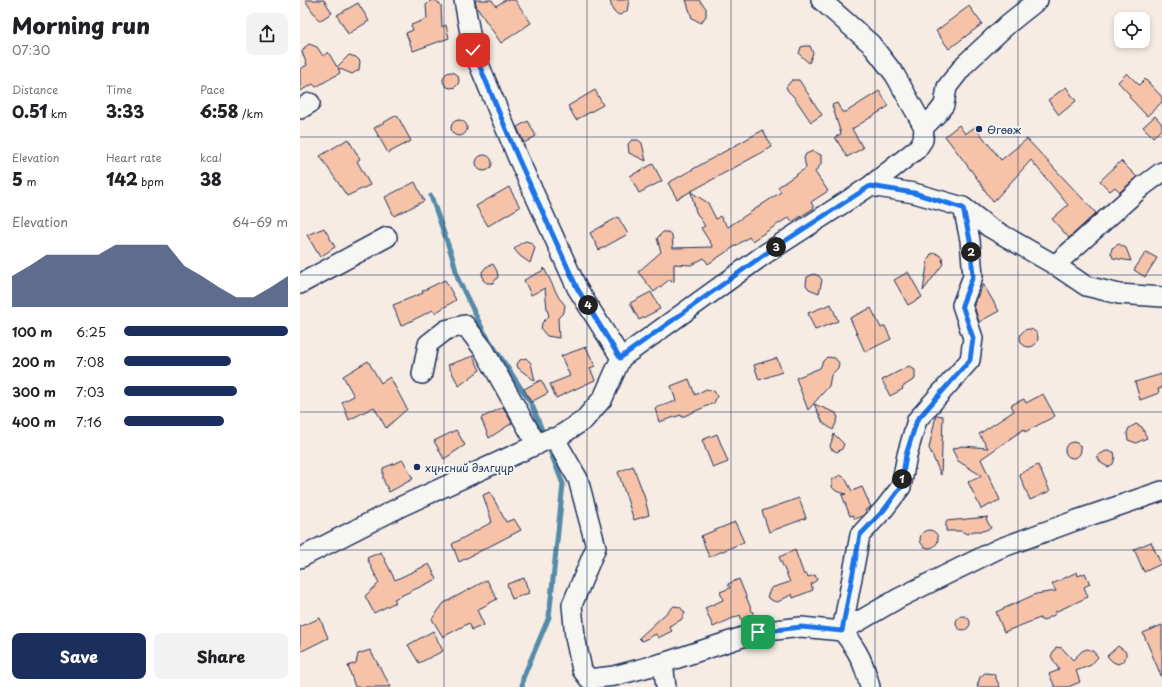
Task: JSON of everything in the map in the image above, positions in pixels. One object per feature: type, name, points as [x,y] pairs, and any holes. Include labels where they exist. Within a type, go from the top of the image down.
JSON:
[{"type":"street","points":[[464,0],[473,50],[518,158],[577,288],[620,358]]},
{"type":"street","points":[[300,558],[402,506],[546,442],[584,420],[603,398],[620,358],[765,254],[870,186],[917,149],[923,140],[924,127],[895,75],[871,44],[821,0]]},
{"type":"street","points":[[924,127],[944,105],[947,87],[964,64],[1008,24],[1038,0]]},
{"type":"street","points":[[1055,265],[1143,186],[1162,172]]},
{"type":"street","points":[[870,186],[914,193],[963,208],[989,227],[1055,265],[1086,286],[1119,294],[1162,297]]},
{"type":"street","points":[[870,687],[865,665],[842,631],[860,535],[884,510],[901,487],[906,455],[917,420],[970,360],[973,338],[962,305],[973,276],[970,240],[963,208]]},
{"type":"street","points":[[300,284],[387,237]]},
{"type":"street","points":[[422,374],[428,344],[446,330],[465,325],[484,350],[546,442],[578,479],[596,547],[572,605],[575,637],[582,670],[590,678],[614,676],[664,663],[758,632],[801,627],[842,631],[899,598],[998,549],[1077,520],[1162,492]]},
{"type":"street","points":[[664,663],[666,687]]},
{"type":"building","points":[[305,0],[324,0],[332,13],[319,21]]},
{"type":"building","points":[[435,0],[441,5],[442,27],[446,25],[449,38],[413,51],[406,33],[413,30],[411,25],[427,19],[426,5],[430,1]]},
{"type":"building","points":[[475,0],[492,0],[496,6],[505,0],[515,0],[531,23],[501,43],[477,8]]},
{"type":"building","points":[[610,0],[629,0],[627,11],[620,15],[615,13],[612,9]]},
{"type":"building","points":[[686,0],[699,0],[706,8],[706,16],[701,23],[692,18]]},
{"type":"building","points":[[358,3],[369,21],[348,34],[337,15]]},
{"type":"building","points":[[969,6],[982,24],[949,49],[936,31]]},
{"type":"building","points":[[309,44],[317,47],[323,56],[328,52],[337,67],[349,55],[356,57],[360,61],[359,70],[352,74],[338,68],[340,73],[316,87],[313,84],[300,91],[300,69],[307,65],[302,52]]},
{"type":"building","points":[[810,46],[813,53],[809,63],[799,54],[801,47]]},
{"type":"building","points":[[451,72],[458,77],[459,80],[454,87],[451,88],[444,83],[443,80],[448,73]]},
{"type":"building","points":[[1127,73],[1139,85],[1145,79],[1162,97],[1162,102],[1147,116],[1129,97],[1130,95],[1118,82]]},
{"type":"building","points":[[792,80],[799,80],[822,115],[811,122],[786,87]]},
{"type":"building","points":[[1066,87],[1076,101],[1059,115],[1048,100]]},
{"type":"building","points":[[595,90],[603,105],[576,120],[568,106]]},
{"type":"building","points":[[879,91],[889,106],[852,129],[863,148],[847,157],[835,137],[841,134],[832,105],[837,103],[842,112],[846,112]]},
{"type":"building","points":[[397,115],[411,141],[388,153],[374,128]]},
{"type":"building","points":[[1155,116],[1162,124],[1162,129],[1153,137],[1143,127]]},
{"type":"building","points":[[459,120],[465,122],[467,128],[465,134],[459,136],[453,134],[451,128],[453,122]]},
{"type":"building","points":[[528,121],[536,136],[524,143],[517,127]]},
{"type":"building","points":[[959,125],[965,134],[975,127],[1001,160],[1027,139],[1096,213],[1069,238],[1052,219],[1068,205],[1031,160],[993,202],[945,136]]},
{"type":"building","points":[[763,130],[772,147],[677,199],[668,183]]},
{"type":"building","points":[[348,139],[360,159],[357,161],[370,185],[347,196],[320,156]]},
{"type":"building","points":[[632,140],[638,140],[642,143],[646,161],[629,153],[628,144]]},
{"type":"building","points":[[813,151],[821,155],[821,164],[815,172],[828,191],[811,202],[814,208],[792,222],[789,217],[752,241],[749,237],[708,264],[704,258],[691,265],[674,264],[674,281],[671,282],[670,279],[654,292],[638,272],[661,252],[657,238],[663,232],[668,232],[672,235],[673,248],[713,247],[701,228],[705,226],[696,212],[691,192],[708,203],[716,219],[720,216],[728,227],[781,192],[778,187],[806,168],[804,158],[806,154]]},
{"type":"building","points":[[481,155],[487,155],[492,160],[490,169],[487,171],[481,171],[476,166],[476,160]]},
{"type":"building","points":[[1121,161],[1137,177],[1120,192],[1115,187],[1110,191],[1100,181]]},
{"type":"building","points":[[653,164],[662,181],[639,193],[630,176]]},
{"type":"building","points":[[415,182],[424,201],[394,216],[385,197]]},
{"type":"building","points":[[509,187],[520,207],[488,226],[476,206]]},
{"type":"building","points":[[618,217],[628,234],[599,250],[590,233]]},
{"type":"building","points":[[324,228],[335,247],[320,257],[307,235]]},
{"type":"building","points":[[526,241],[532,243],[535,248],[530,263],[520,256],[514,249]]},
{"type":"building","points":[[1119,244],[1126,248],[1131,261],[1113,258],[1111,253],[1112,248]]},
{"type":"building","points":[[1146,252],[1157,258],[1145,277],[1134,270]]},
{"type":"building","points":[[936,253],[942,257],[943,264],[923,291],[928,259],[931,254]]},
{"type":"building","points":[[493,264],[497,271],[498,277],[493,283],[487,283],[483,280],[482,272],[486,267]]},
{"type":"building","points":[[544,268],[559,298],[565,305],[564,312],[558,318],[559,338],[547,336],[541,329],[542,323],[549,316],[545,288],[531,295],[524,280],[544,270]]},
{"type":"building","points":[[908,272],[922,297],[908,305],[894,280]]},
{"type":"building","points":[[814,274],[819,276],[822,280],[819,293],[809,289],[806,285],[807,277]]},
{"type":"building","points":[[445,280],[456,300],[435,313],[433,310],[401,326],[393,305],[423,293],[422,291]]},
{"type":"building","points":[[983,284],[999,311],[979,322],[974,305]]},
{"type":"building","points":[[651,292],[660,309],[639,320],[630,303]]},
{"type":"building","points":[[831,304],[838,321],[815,330],[808,313]]},
{"type":"building","points":[[871,308],[881,328],[885,326],[891,339],[865,352],[850,318]]},
{"type":"building","points":[[1029,329],[1035,332],[1038,338],[1035,344],[1029,347],[1023,344],[1020,338],[1023,332]]},
{"type":"building","points":[[586,347],[595,366],[590,368],[595,380],[556,398],[550,384],[570,376],[561,356]]},
{"type":"building","points":[[473,356],[480,370],[459,386],[448,365]]},
{"type":"building","points":[[827,357],[835,358],[839,363],[838,368],[831,375],[829,386],[808,410],[796,378],[820,368],[823,361]]},
{"type":"building","points":[[526,358],[531,363],[535,381],[518,368],[517,364],[520,360]]},
{"type":"building","points":[[777,358],[782,372],[759,380],[754,365]]},
{"type":"building","points":[[368,361],[381,383],[390,377],[407,409],[386,428],[374,407],[349,420],[342,402],[354,396],[343,376]]},
{"type":"building","points":[[909,366],[915,370],[915,379],[902,387],[903,389],[890,396],[882,380]]},
{"type":"building","points":[[1162,374],[1162,388],[1158,389],[1159,393],[1140,400],[1135,382]]},
{"type":"building","points":[[689,379],[695,395],[706,389],[714,391],[717,396],[714,403],[682,417],[681,415],[659,422],[655,408],[676,401],[671,386]]},
{"type":"building","points":[[541,380],[548,393],[531,402],[524,389]]},
{"type":"building","points":[[1043,394],[1055,416],[1025,432],[1024,429],[981,459],[1000,500],[981,509],[968,482],[982,476],[958,461],[952,449],[962,446],[988,448],[979,434],[1014,411],[1011,405],[1024,399],[1026,403]]},
{"type":"building","points":[[814,404],[836,413],[838,418],[833,430],[823,423]]},
{"type":"building","points":[[503,407],[512,423],[489,438],[481,418]]},
{"type":"building","points":[[936,415],[943,416],[941,475],[929,448]]},
{"type":"building","points":[[1136,424],[1142,427],[1147,438],[1136,443],[1128,440],[1127,433],[1129,428]]},
{"type":"building","points":[[456,430],[465,445],[444,459],[434,441]]},
{"type":"building","points":[[717,434],[728,462],[713,468],[702,440]]},
{"type":"building","points":[[834,434],[844,444],[842,449],[837,452],[831,449],[830,446]]},
{"type":"building","points":[[1073,442],[1079,444],[1081,450],[1079,456],[1073,458],[1067,456],[1065,450],[1067,444]]},
{"type":"building","points":[[1106,451],[1114,452],[1115,457],[1113,464],[1108,467],[1101,463],[1097,456]]},
{"type":"building","points":[[403,460],[413,479],[389,492],[383,479],[383,468]]},
{"type":"building","points":[[1038,465],[1050,491],[1030,500],[1019,474]]},
{"type":"building","points":[[633,466],[644,495],[649,515],[634,520],[618,472]]},
{"type":"building","points":[[840,475],[845,478],[852,491],[862,487],[871,507],[865,510],[866,512],[862,516],[855,519],[853,515],[850,516],[842,495],[846,494],[836,491],[832,487],[832,480]]},
{"type":"building","points":[[490,492],[506,522],[514,519],[521,530],[459,562],[452,544],[492,522],[483,495]]},
{"type":"building","points":[[799,498],[806,518],[769,532],[762,511]]},
{"type":"building","points":[[988,517],[986,519],[991,528],[983,531],[974,531],[967,534],[961,531],[946,531],[946,521]]},
{"type":"building","points":[[735,522],[744,542],[709,557],[701,536]]},
{"type":"building","points":[[925,530],[933,530],[938,535],[936,546],[933,548],[925,548],[920,543],[920,535]]},
{"type":"building","points":[[1151,542],[1161,564],[1144,572],[1134,549]]},
{"type":"building","points":[[795,550],[804,575],[807,574],[808,577],[815,575],[817,580],[811,584],[813,590],[793,598],[792,594],[778,602],[773,601],[767,597],[771,588],[790,582],[779,557]]},
{"type":"building","points":[[381,552],[395,580],[429,564],[437,579],[394,599],[396,602],[374,613],[365,596],[379,583],[367,558]]},
{"type":"building","points":[[1077,572],[1078,576],[1085,573],[1090,584],[1084,587],[1088,597],[1055,612],[1056,614],[1042,621],[1040,618],[1004,632],[996,612],[1036,594],[1056,591],[1052,584]]},
{"type":"building","points":[[524,578],[529,593],[512,599],[507,584]]},
{"type":"building","points":[[739,579],[754,616],[742,621],[740,615],[713,627],[705,608],[723,600],[720,592],[730,588],[728,584]]},
{"type":"building","points":[[487,580],[497,599],[477,610],[484,625],[472,630],[469,623],[443,637],[432,619],[444,603]]},
{"type":"building","points":[[674,606],[680,607],[685,613],[681,620],[669,626],[672,631],[658,638],[656,634],[642,641],[639,638]]},
{"type":"building","points":[[963,616],[968,618],[970,623],[968,628],[963,630],[958,628],[956,623],[958,618]]},
{"type":"building","points":[[320,618],[328,638],[300,652],[300,627]]},
{"type":"building","points":[[1162,625],[1162,678],[1143,633]]},
{"type":"building","points":[[433,631],[443,651],[419,663],[408,645]]},
{"type":"building","points":[[1118,646],[1126,652],[1126,656],[1124,661],[1118,664],[1113,662],[1107,656]]},
{"type":"building","points":[[1056,647],[1062,648],[1073,660],[1082,651],[1087,649],[1093,651],[1098,657],[1091,665],[1076,671],[1080,682],[1068,687],[1055,687],[1049,674],[1059,670],[1051,656]]},
{"type":"building","points":[[370,650],[391,687],[355,687],[348,666],[356,663],[358,654]]},
{"type":"building","points":[[985,673],[994,674],[1000,687],[977,687],[980,677]]},
{"type":"waterway","points":[[431,196],[453,259],[458,279],[484,332],[532,405],[563,484],[549,617],[523,678],[522,687]]},
{"type":"place","name":"Өгөөж","points":[[979,129]]},
{"type":"place","name":"хүнсний дэлгүүр","points":[[417,467]]},
{"type":"route","points":[[473,50],[518,158],[577,288],[620,358],[765,254],[870,186],[914,193],[963,208],[970,240],[973,276],[962,305],[973,338],[970,360],[917,420],[906,455],[901,487],[884,510],[860,535],[842,631],[801,627],[758,632]]}]
